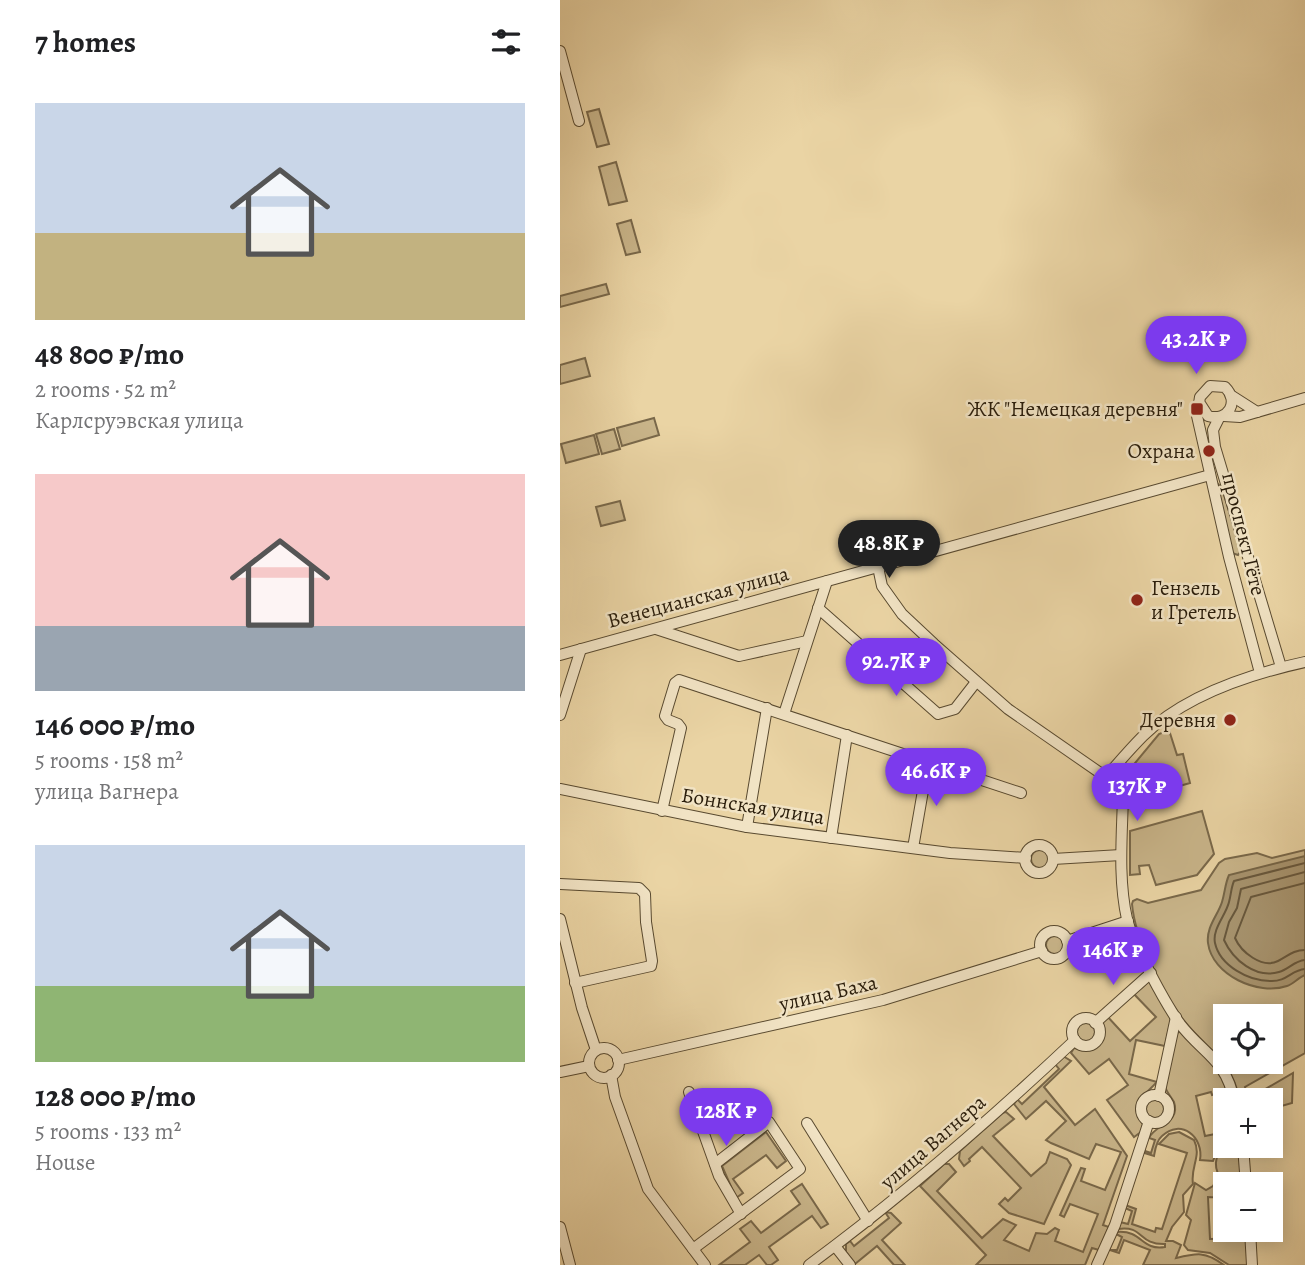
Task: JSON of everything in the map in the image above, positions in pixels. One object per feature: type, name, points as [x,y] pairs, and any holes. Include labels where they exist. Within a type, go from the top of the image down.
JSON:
[{"type":"street","points":[[560,51],[579,121]]},
{"type":"street","points":[[1257,412],[1220,385],[1205,388],[1200,397],[1203,412],[1218,417],[1240,417],[1305,398]]},
{"type":"street","points":[[1218,417],[1231,408],[1232,396]]},
{"type":"street","name":"проспект Гёте","points":[[1199,402],[1198,428],[1260,673]]},
{"type":"street","name":"проспект Гёте","points":[[1218,417],[1213,430],[1215,447],[1281,667]]},
{"type":"street","name":"Венецианская улица","points":[[560,655],[1210,475]]},
{"type":"street","points":[[878,567],[883,586],[902,614],[976,682],[1026,723],[1106,777],[1123,796],[1121,855],[1128,921],[1151,973],[1176,1017],[1227,1075],[1230,1088]]},
{"type":"street","points":[[784,714],[827,581]]},
{"type":"street","points":[[818,608],[938,714],[955,709],[976,682]]},
{"type":"street","points":[[655,629],[739,656],[807,642]]},
{"type":"street","points":[[560,715],[581,649]]},
{"type":"street","points":[[1106,777],[1144,736],[1164,719],[1237,680],[1305,662]]},
{"type":"street","points":[[662,811],[681,728],[665,716],[675,683],[683,681],[1021,793]]},
{"type":"street","points":[[747,827],[768,708]]},
{"type":"street","points":[[831,838],[847,735]]},
{"type":"street","points":[[913,848],[928,762]]},
{"type":"street","name":"Боннская улица","points":[[560,789],[747,827],[950,853],[1026,858]]},
{"type":"street","points":[[1039,845],[1051,851],[1053,859],[1050,867],[1038,872],[1029,867],[1026,858],[1030,849],[1039,845]]},
{"type":"street","points":[[1053,859],[1121,855]]},
{"type":"street","points":[[560,884],[639,888],[645,894],[651,967],[576,983]]},
{"type":"street","points":[[560,919],[596,1050]]},
{"type":"street","points":[[1067,941],[1128,921]]},
{"type":"street","points":[[1058,931],[1067,941],[1067,949],[1062,956],[1053,958],[1042,951],[1041,942],[1049,932],[1058,931]]},
{"type":"street","name":"улица Баха","points":[[618,1060],[884,1000],[1042,951]]},
{"type":"street","points":[[1095,1023],[1151,973]]},
{"type":"street","points":[[1159,1096],[1176,1017]]},
{"type":"street","points":[[1085,1019],[1095,1023],[1099,1033],[1096,1041],[1084,1046],[1075,1040],[1072,1030],[1077,1022],[1085,1019]]},
{"type":"street","name":"улица Вагнера","points":[[809,1265],[949,1155],[1075,1040]]},
{"type":"street","points":[[610,1049],[618,1060],[617,1069],[611,1076],[597,1076],[589,1066],[590,1056],[596,1050],[610,1049]]},
{"type":"street","points":[[560,1072],[589,1066]]},
{"type":"street","points":[[611,1076],[615,1097],[648,1189],[705,1265]]},
{"type":"street","points":[[689,1092],[715,1164],[741,1214]]},
{"type":"street","points":[[1150,1096],[1159,1096],[1168,1105],[1168,1114],[1158,1122],[1149,1121],[1142,1111],[1143,1102],[1150,1096]]},
{"type":"street","points":[[1097,1265],[1115,1225],[1149,1121]]},
{"type":"street","points":[[693,1249],[800,1169],[769,1122],[715,1164]]},
{"type":"street","points":[[807,1123],[868,1221]]},
{"type":"street","points":[[560,1227],[570,1265]]},
{"type":"street","points":[[1251,1242],[1252,1265]]},
{"type":"street","points":[[835,1246],[850,1265]]},
{"type":"shaded area","points":[[599,109],[609,144],[597,147],[587,112]]},
{"type":"shaded area","points":[[616,162],[627,201],[609,205],[599,167]]},
{"type":"shaded area","points":[[631,220],[640,252],[626,255],[617,224]]},
{"type":"shaded area","points":[[606,284],[609,294],[560,307],[560,296]]},
{"type":"shaded area","points":[[585,358],[590,376],[560,384],[560,365]]},
{"type":"shaded area","points":[[654,418],[659,435],[622,446],[617,428]]},
{"type":"shaded area","points":[[614,429],[620,449],[602,454],[596,434]]},
{"type":"shaded area","points":[[594,435],[599,454],[566,463],[561,444]]},
{"type":"shaded area","points":[[1217,483],[1222,488],[1241,551],[1238,555],[1232,553]]},
{"type":"shaded area","points":[[620,501],[625,520],[601,526],[596,507]]},
{"type":"shaded area","points":[[1169,730],[1177,755],[1183,754],[1190,783],[1134,799],[1126,774],[1159,734]]},
{"type":"shaded area","points":[[1202,811],[1214,854],[1197,875],[1156,885],[1149,865],[1139,866],[1140,874],[1130,875],[1130,831]]},
{"type":"shaded area","points":[[1040,850],[1046,853],[1049,859],[1046,865],[1040,868],[1034,865],[1031,859],[1034,853]]},
{"type":"shaded area","points":[[1305,850],[1305,1053],[1283,1065],[1283,1004],[1213,1004],[1213,1052],[1194,1033],[1159,982],[1138,934],[1132,904],[1137,899],[1148,903],[1201,890],[1219,863],[1225,859],[1257,853],[1272,858]]},
{"type":"shaded area","points":[[1055,936],[1061,939],[1064,945],[1061,951],[1055,954],[1049,951],[1046,945],[1049,939]]},
{"type":"shaded area","points":[[1149,981],[1171,1019],[1165,1046],[1136,1040],[1129,1074],[1157,1082],[1138,1101],[1136,1110],[1143,1124],[1141,1132],[1134,1137],[1107,1100],[1128,1085],[1109,1059],[1089,1074],[1071,1053],[1074,1048],[1089,1049],[1098,1045],[1102,1036],[1102,1021],[1107,1016],[1130,1041],[1156,1017],[1133,993]]},
{"type":"shaded area","points":[[1086,1023],[1092,1026],[1095,1032],[1092,1038],[1086,1041],[1080,1038],[1077,1032],[1080,1026]]},
{"type":"shaded area","points":[[1180,1031],[1213,1063],[1213,1074],[1221,1074],[1226,1088],[1213,1088],[1213,1095],[1211,1092],[1196,1096],[1205,1136],[1213,1134],[1213,1161],[1200,1160],[1195,1138],[1190,1133],[1177,1129],[1162,1136],[1154,1156],[1144,1153],[1151,1153],[1155,1140],[1149,1138],[1152,1133],[1174,1115],[1174,1102],[1165,1087],[1176,1034]]},
{"type":"shaded area","points":[[1063,1056],[1071,1061],[1044,1087],[1075,1125],[1095,1109],[1127,1156],[1103,1225],[1109,1227],[1099,1250],[1092,1248],[1085,1265],[976,1265],[986,1255],[920,1186],[944,1164],[949,1164],[956,1172],[937,1191],[982,1238],[1003,1219],[1016,1225],[1004,1240],[1029,1251],[1036,1233],[1047,1234],[1055,1228],[1059,1230],[1055,1241],[1083,1252],[1098,1214],[1070,1204],[1064,1217],[1060,1215],[1081,1168],[1085,1169],[1081,1181],[1105,1190],[1121,1152],[1096,1144],[1089,1159],[1051,1143],[1046,1140],[1066,1121],[1046,1101],[1026,1119],[1014,1104],[1017,1099],[1022,1104],[1059,1069],[1055,1064]]},
{"type":"shaded area","points":[[1293,1073],[1292,1103],[1283,1106],[1283,1088],[1267,1088]]},
{"type":"shaded area","points":[[1268,1074],[1245,1088],[1236,1088],[1231,1075]]},
{"type":"shaded area","points":[[1155,1100],[1161,1103],[1164,1109],[1161,1115],[1155,1118],[1149,1115],[1146,1109],[1149,1103]]},
{"type":"shaded area","points":[[1006,1112],[1014,1119],[993,1136],[1031,1176],[1046,1163],[1050,1152],[1067,1159],[1071,1165],[1044,1224],[1009,1213],[999,1204],[1005,1198],[1008,1201],[1021,1188],[982,1147],[964,1166],[959,1159],[960,1151],[1001,1113]]},
{"type":"shaded area","points":[[766,1132],[786,1161],[777,1168],[766,1155],[733,1179],[743,1193],[736,1198],[722,1166]]},
{"type":"shaded area","points":[[1179,1132],[1194,1140],[1196,1146],[1193,1184],[1183,1195],[1184,1212],[1172,1227],[1166,1241],[1181,1245],[1176,1258],[1201,1254],[1224,1265],[1143,1265],[1150,1250],[1124,1240],[1119,1253],[1110,1250],[1117,1250],[1122,1237],[1116,1234],[1117,1232],[1132,1234],[1151,1246],[1165,1247],[1165,1244],[1150,1242],[1133,1230],[1118,1229],[1120,1222],[1128,1224],[1132,1211],[1125,1208],[1125,1205],[1136,1209],[1132,1224],[1155,1232],[1156,1228],[1162,1229],[1187,1153],[1159,1144],[1169,1134]]},
{"type":"shaded area","points":[[1217,1158],[1240,1158],[1241,1172],[1217,1172]]},
{"type":"shaded area","points":[[1195,1183],[1206,1190],[1213,1186],[1213,1197],[1208,1197],[1210,1239],[1213,1239],[1213,1242],[1247,1242],[1248,1265],[1229,1265],[1210,1253],[1188,1250],[1184,1245],[1191,1220],[1186,1215]]},
{"type":"shaded area","points":[[802,1184],[828,1224],[821,1228],[812,1216],[769,1247],[778,1260],[771,1265],[767,1265],[759,1255],[745,1265],[719,1265],[750,1242],[740,1229],[751,1221],[761,1233],[800,1204],[791,1191]]},
{"type":"shaded area","points":[[885,1212],[891,1213],[901,1223],[882,1240],[905,1265],[894,1265],[877,1246],[855,1264],[846,1252],[846,1244],[850,1241],[854,1246],[889,1218]]},
{"type":"water","points":[[1305,856],[1305,975],[1289,985],[1275,988],[1263,988],[1238,980],[1218,965],[1208,943],[1210,926],[1222,902],[1229,875]]},
{"type":"place","name":"ЖК \"Немецкая деревня\"","points":[[1197,409]]},
{"type":"place","name":"Охрана","points":[[1209,451]]},
{"type":"place","name":"Гензель и Гретель","points":[[1137,600]]},
{"type":"place","name":"Деревня","points":[[1230,720]]}]
